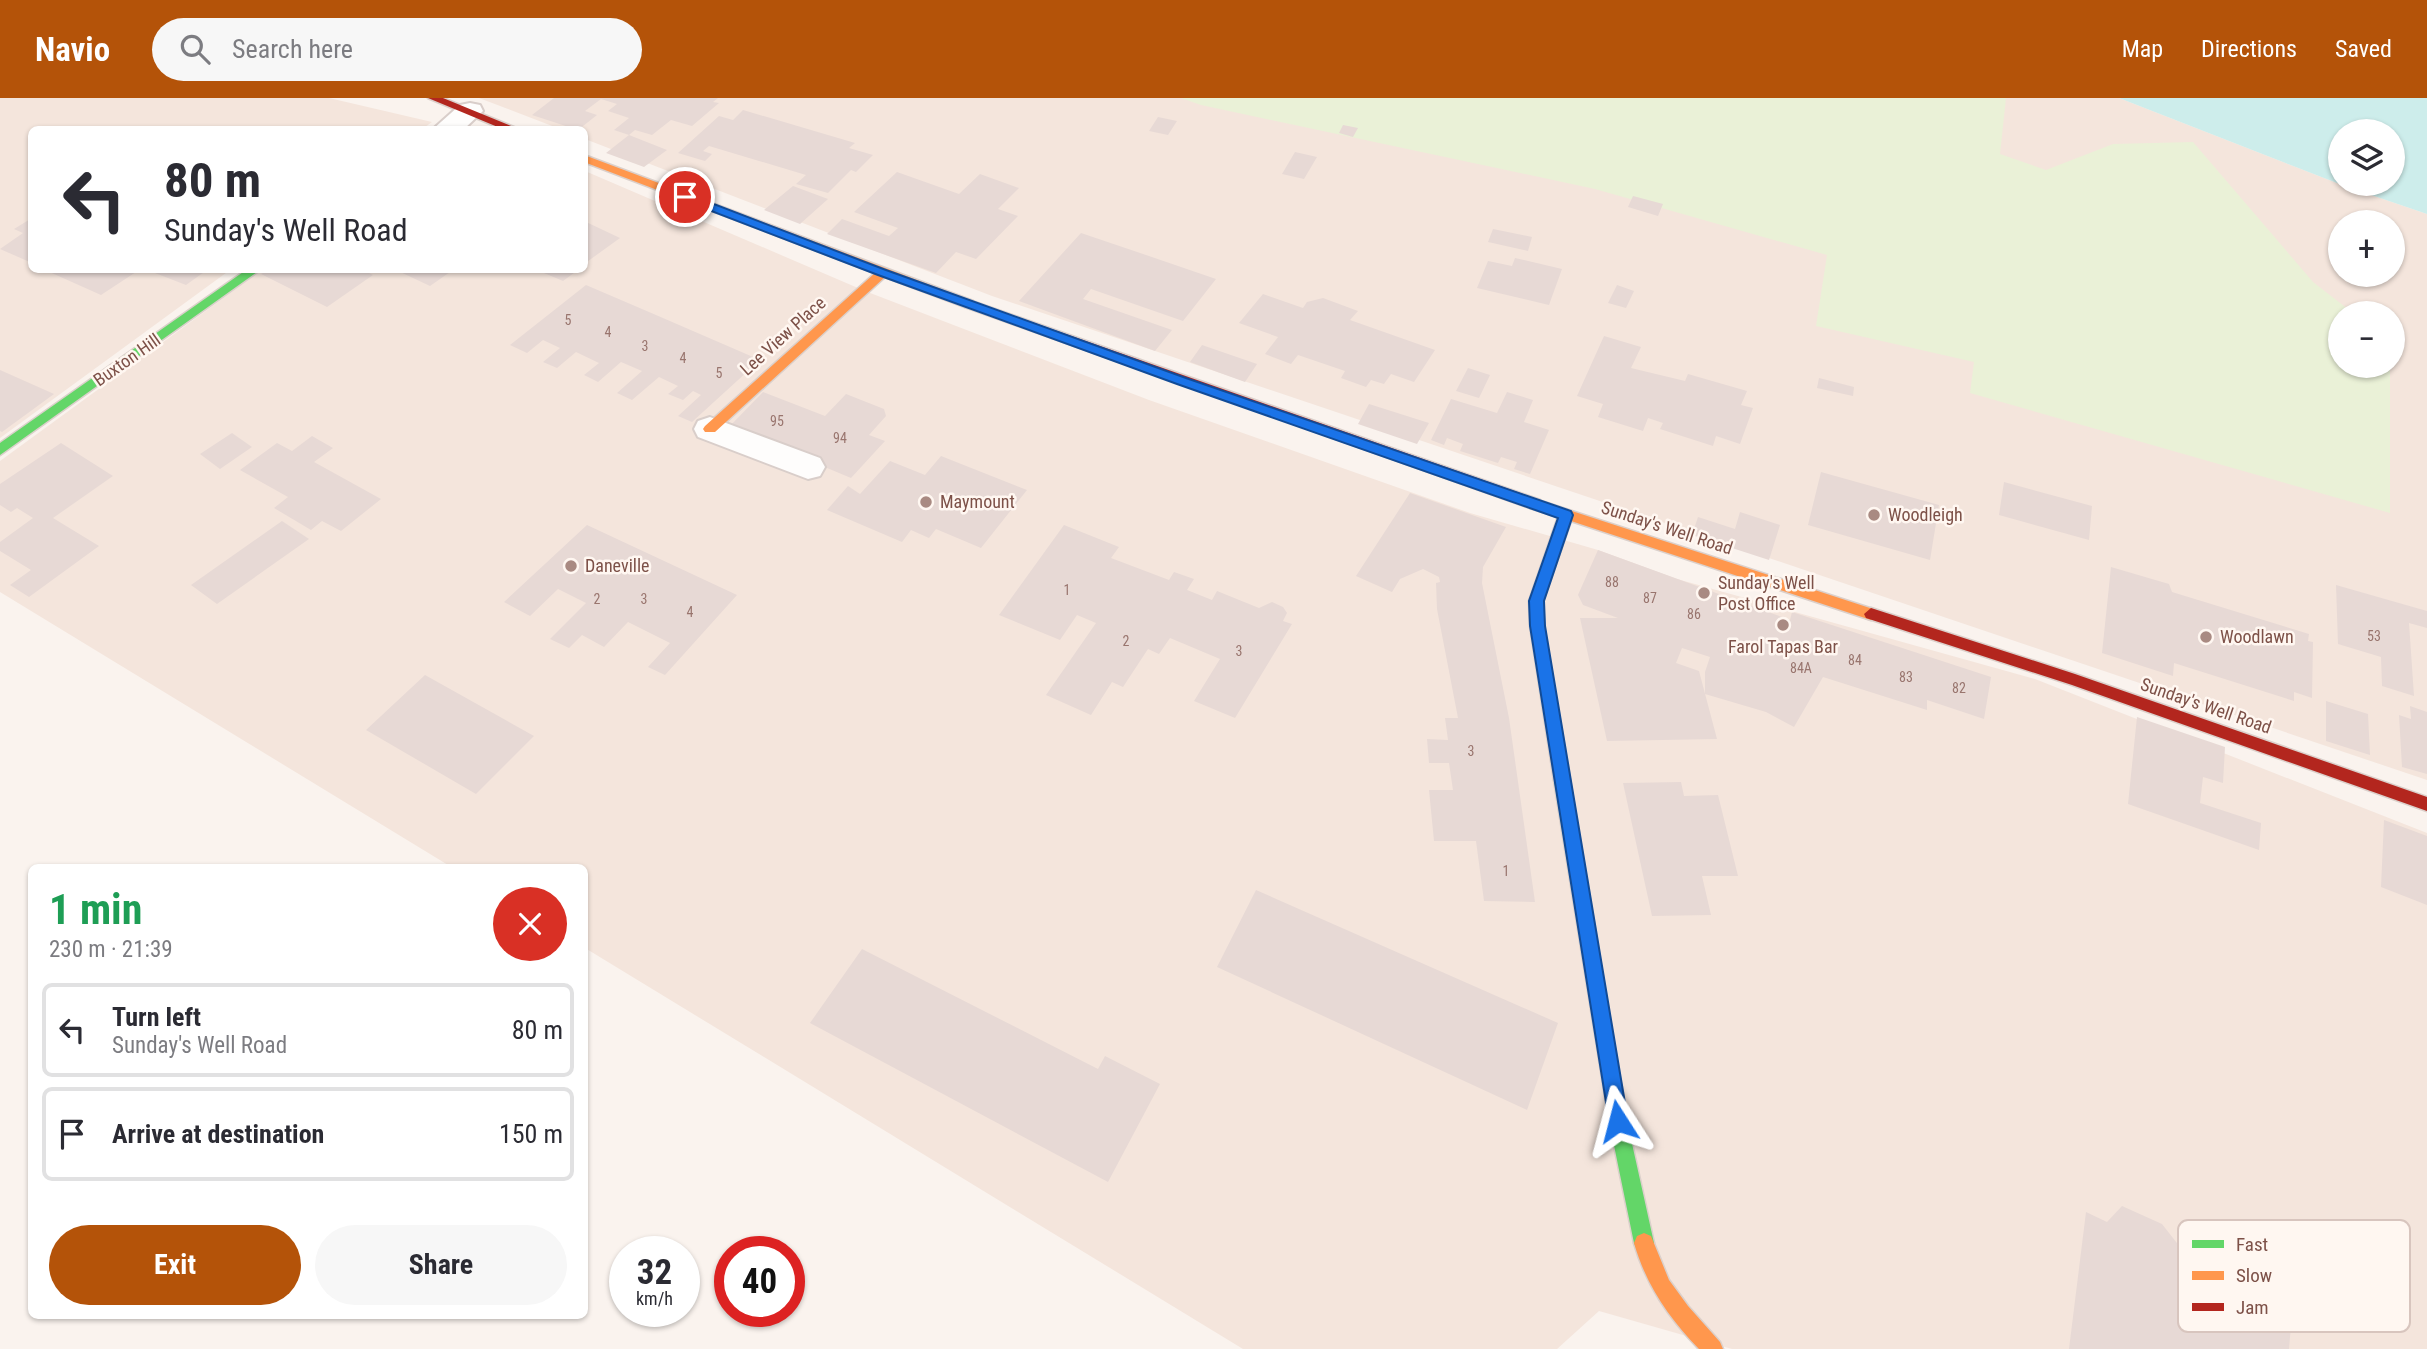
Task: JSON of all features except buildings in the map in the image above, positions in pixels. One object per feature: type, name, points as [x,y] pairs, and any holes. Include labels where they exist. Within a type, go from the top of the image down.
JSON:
[{"type":"main road","points":[[433,98],[506,126]]},
{"type":"main road","name":"Sunday's Well Road","points":[[588,160],[882,272],[1253,407],[1566,515],[2075,680],[2427,804]]},
{"type":"main road","name":"Lee View Place","points":[[710,429],[882,272]]},
{"type":"main road","name":"Buxton Hill","points":[[0,450],[250,273]]},
{"type":"main road","points":[[1566,515],[1536,601],[1537,626],[1618,1121],[1649,1268],[1683,1318],[1713,1349]]},
{"type":"street","points":[[450,126],[470,111]]},
{"type":"street","points":[[710,429],[808,467]]},
{"type":"shaded area","points":[[0,98],[329,98],[432,122],[426,126],[28,126],[28,273],[226,273],[0,438]]},
{"type":"shaded area","points":[[479,98],[2119,98],[2328,180],[2328,196],[2374,196],[2427,214],[2427,780],[992,296],[588,140],[588,126],[552,126]]},
{"type":"shaded area","points":[[588,172],[865,291],[1149,400],[1470,513],[1598,550],[1677,579],[2035,679],[2427,833],[2427,1349],[1732,1349],[1599,1311],[1557,1349],[1243,1349],[588,950],[588,864],[446,864],[0,592],[0,461],[258,273],[588,273]]},
{"type":"green space","points":[[1181,98],[2006,98],[2000,154],[2046,170],[2113,144],[2193,142],[2313,282],[2338,301],[2328,301],[2328,378],[2390,378],[2390,513],[1970,393],[1974,362],[1816,326],[1827,255],[1595,189],[1201,105]]},
{"type":"water","points":[[2119,98],[2427,98],[2427,214],[2374,196],[2405,196],[2405,119],[2328,119],[2328,180]]},
{"type":"traffic: fast","points":[[0,450],[250,273]]},
{"type":"traffic: fast","points":[[1562,780],[1618,1121],[1644,1243]]},
{"type":"traffic: slow","points":[[588,160],[969,304]]},
{"type":"traffic: slow","points":[[710,429],[882,273]]},
{"type":"traffic: slow","points":[[1535,504],[1871,614]]},
{"type":"traffic: slow","points":[[1562,780],[1537,626],[1536,601],[1566,515]]},
{"type":"traffic: slow","points":[[1644,1243],[1654,1273],[1671,1301],[1713,1349]]},
{"type":"traffic: jam","points":[[433,98],[506,126]]},
{"type":"traffic: jam","points":[[969,304],[1535,504]]},
{"type":"traffic: jam","points":[[1871,614],[2075,680],[2427,804]]},
{"type":"place","name":"Maymount","points":[[926,502]]},
{"type":"place","name":"Woodleigh","points":[[1874,515]]},
{"type":"place","name":"Daneville","points":[[571,566]]},
{"type":"place","name":"Sunday's Well Post Office","points":[[1704,593]]},
{"type":"place","name":"Farol Tapas Bar","points":[[1783,625]]},
{"type":"place","name":"Woodlawn","points":[[2206,637]]},
{"type":"route","points":[[685,197],[1182,381],[1566,515],[1536,601],[1537,626],[1618,1121]]}]
